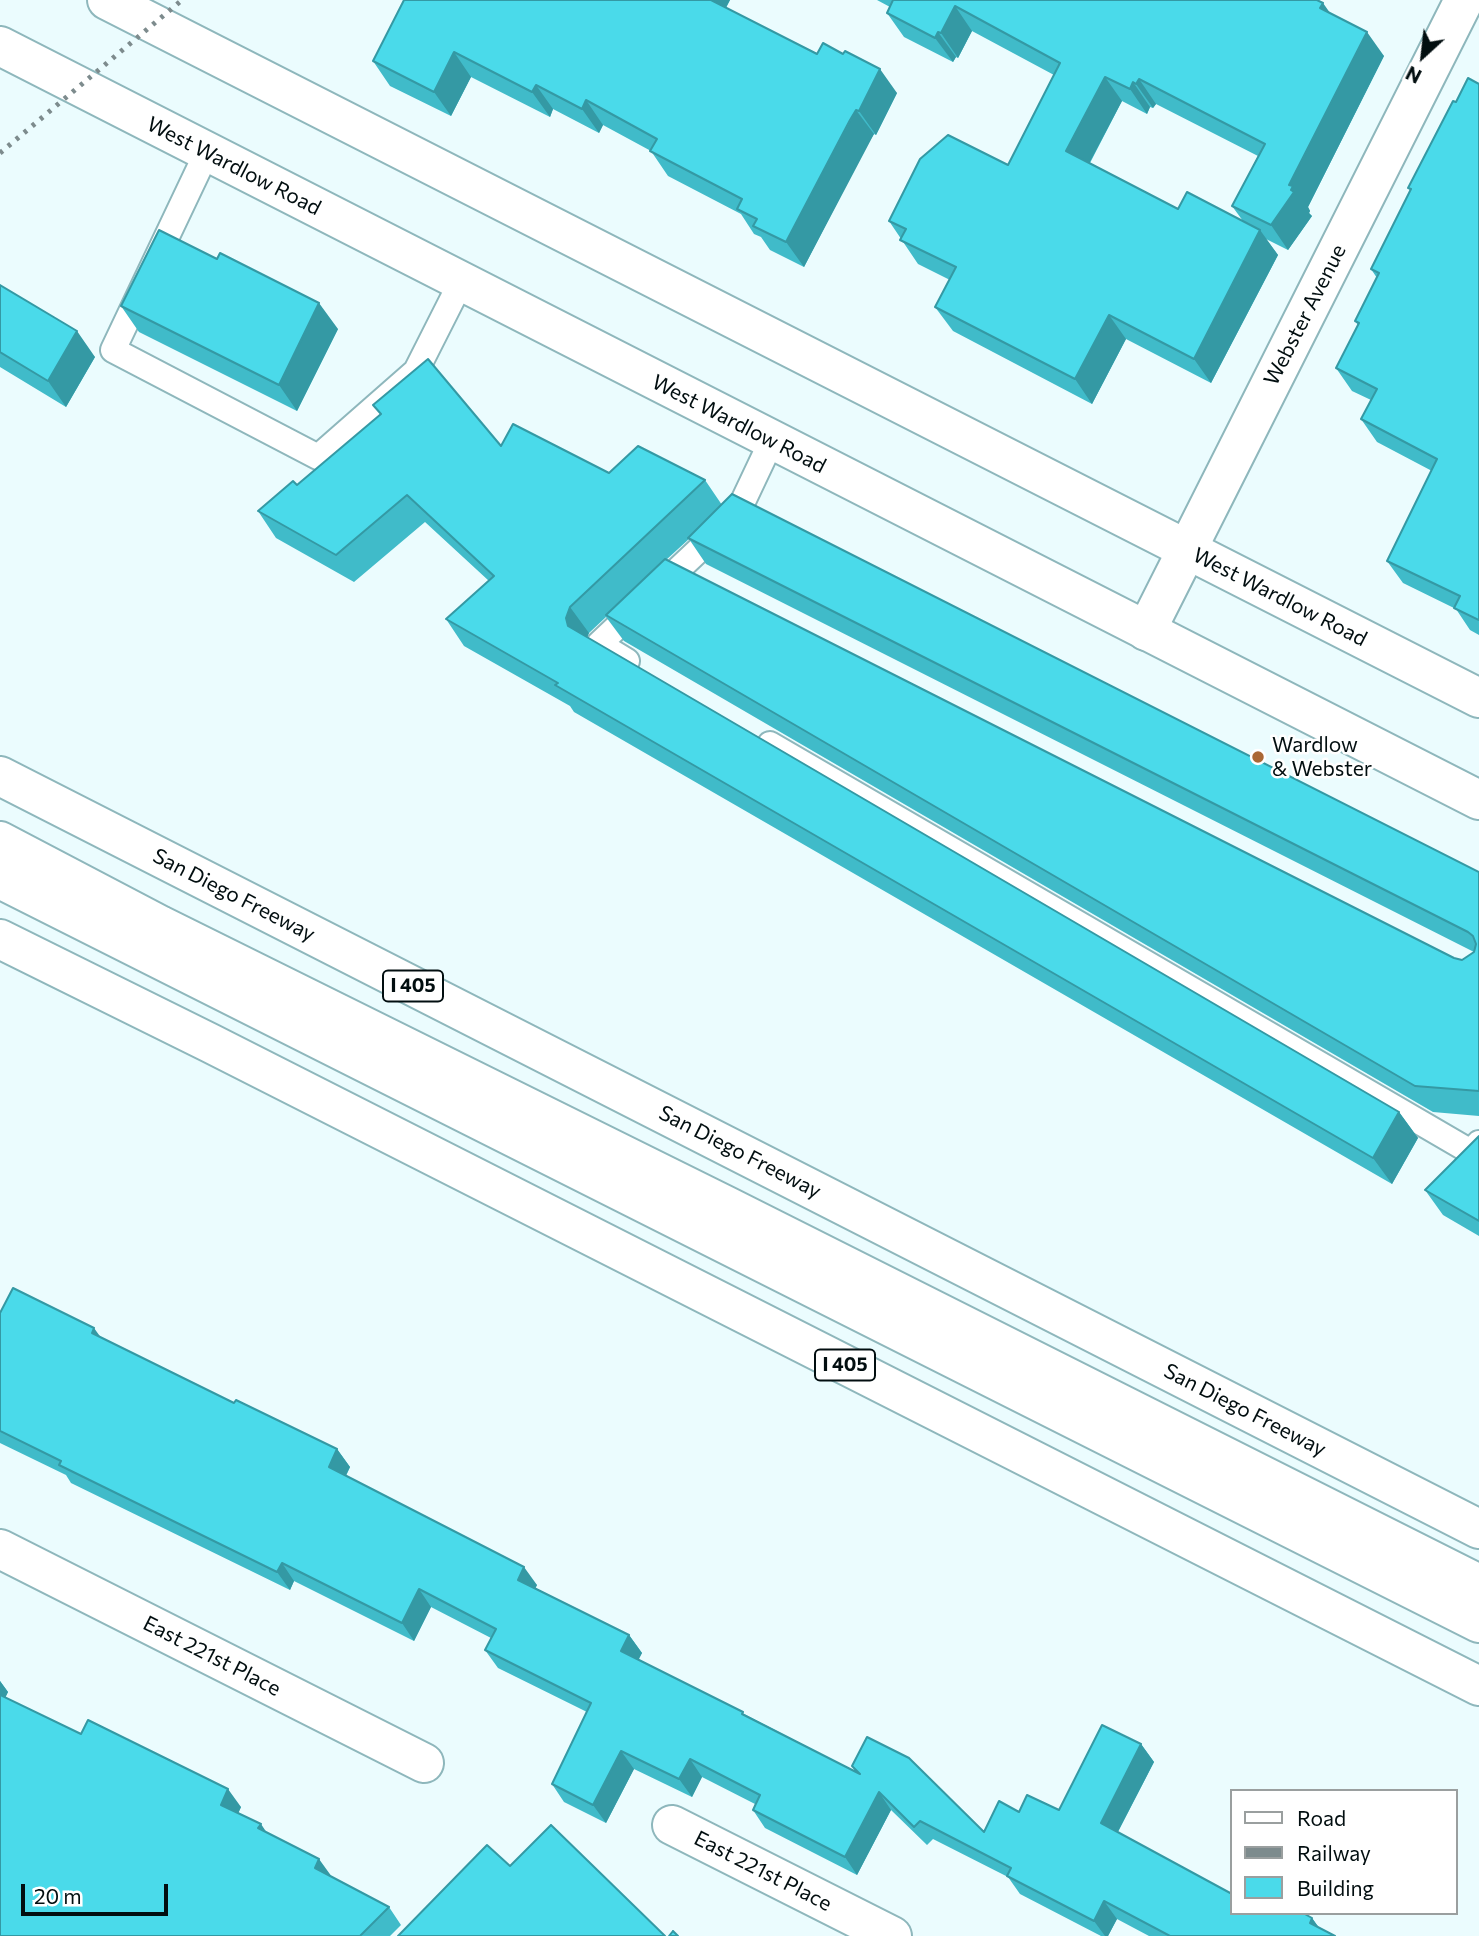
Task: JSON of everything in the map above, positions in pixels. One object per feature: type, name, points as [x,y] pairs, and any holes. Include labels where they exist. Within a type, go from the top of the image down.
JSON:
[{"type":"main road","name":"West Wardlow Road","points":[[107,0],[1479,698]]},
{"type":"main road","name":"Webster Avenue","points":[[1146,631],[1464,0]]},
{"type":"main road","name":"West Wardlow Road","points":[[0,46],[1479,800]]},
{"type":"main road","name":"San Diego Freeway","points":[[0,776],[1479,1529]]},
{"type":"main road","points":[[0,841],[160,925],[1479,1584]]},
{"type":"main road","points":[[0,879],[1479,1623]]},
{"type":"main road","name":"I 405","points":[[0,939],[211,1043],[1479,1686]]},
{"type":"main road","name":"East 221st Place","points":[[0,1549],[424,1763]]},
{"type":"main road","name":"East 221st Place","points":[[671,1825],[892,1936]]},
{"type":"lane","points":[[207,152],[113,349],[318,457],[416,371],[461,282]]},
{"type":"lane","points":[[647,672],[599,645],[737,514],[772,440]]},
{"type":"lane","points":[[680,567],[705,580]]},
{"type":"lane","points":[[754,735],[1471,1152],[1479,1143]]},
{"type":"building","points":[[404,0],[711,0],[817,54],[823,43],[880,69],[786,242],[753,226],[757,219],[737,209],[742,199],[650,151],[657,139],[586,100],[582,109],[536,85],[532,92],[454,52],[434,92],[373,61]]},
{"type":"building","points":[[893,0],[1317,0],[1323,3],[1320,8],[1367,32],[1289,185],[1293,186],[1291,190],[1294,192],[1271,225],[1232,206],[1265,144],[1139,79],[1136,84],[1133,82],[1130,89],[1105,77],[1066,151],[1178,209],[1187,192],[1260,230],[1194,359],[1109,315],[1075,379],[935,307],[956,267],[900,240],[906,229],[889,221],[920,159],[948,135],[1008,165],[1060,63],[955,6],[941,33],[938,32],[935,38],[887,13]]},
{"type":"building","points":[[1468,78],[1479,84],[1479,620],[1454,608],[1460,596],[1387,561],[1437,459],[1361,419],[1377,389],[1336,368],[1359,323],[1355,321],[1379,273],[1371,269],[1411,189],[1408,188],[1453,101],[1456,102]]},
{"type":"building","points":[[159,230],[217,259],[220,253],[319,303],[279,385],[121,306]]},
{"type":"building","points":[[0,285],[77,331],[48,381],[0,352]]},
{"type":"building","points":[[428,359],[501,446],[513,424],[609,473],[638,446],[705,480],[570,607],[566,618],[568,626],[1399,1112],[1373,1158],[555,685],[558,683],[446,619],[494,576],[407,495],[336,555],[258,511],[293,481],[297,485],[381,414],[373,405]]},
{"type":"building","points":[[732,494],[1479,872],[1479,1091],[1415,1086],[606,615],[665,559],[1454,958],[1462,960],[1474,952],[1476,944],[1468,932],[688,538]]},
{"type":"building","points":[[1479,1136],[1479,1221],[1425,1190]]},
{"type":"building","points":[[13,1288],[94,1328],[92,1333],[234,1403],[236,1400],[337,1449],[329,1467],[524,1567],[518,1580],[629,1635],[621,1651],[860,1774],[852,1766],[867,1737],[909,1758],[984,1832],[999,1801],[1019,1812],[1027,1795],[1059,1810],[1102,1725],[1141,1744],[1101,1823],[1230,1893],[1230,1915],[1307,1915],[1312,1918],[1310,1923],[1335,1936],[1170,1936],[1104,1901],[1094,1921],[1007,1876],[1011,1868],[920,1821],[914,1827],[879,1792],[845,1857],[753,1810],[760,1795],[690,1759],[679,1779],[621,1751],[593,1805],[552,1784],[591,1703],[485,1650],[496,1629],[419,1589],[402,1623],[282,1563],[277,1572],[59,1465],[61,1461],[0,1431],[0,1313]]},
{"type":"building","points":[[0,1695],[81,1734],[88,1720],[228,1789],[221,1805],[261,1824],[258,1828],[319,1859],[315,1868],[389,1907],[360,1936],[0,1936]]},
{"type":"building","points":[[551,1825],[665,1936],[398,1936],[487,1845],[510,1866]]},
{"type":"railway","points":[[0,153],[182,0]]},
{"type":"place","name":"Wardlow & Webster","points":[[1258,757]]}]
